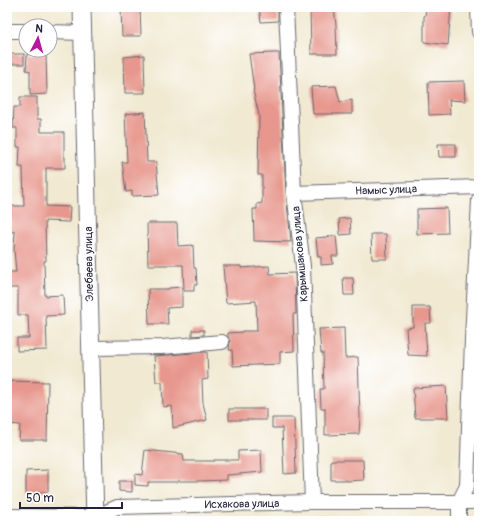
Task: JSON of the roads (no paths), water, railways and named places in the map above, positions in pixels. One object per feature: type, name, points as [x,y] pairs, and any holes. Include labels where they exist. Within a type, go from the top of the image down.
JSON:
[{"type":"street","name":"Элебаева улица","points":[[82,7],[95,519]]},
{"type":"street","name":"Карымшакова улица","points":[[286,7],[294,194],[303,266],[312,502]]},
{"type":"street","points":[[478,7],[479,32]]},
{"type":"street","points":[[7,30],[18,31]]},
{"type":"street","points":[[58,32],[83,33]]},
{"type":"street","name":"Намыс улица","points":[[294,194],[479,187]]},
{"type":"street","points":[[459,521],[459,502],[467,486],[476,339],[479,200]]},
{"type":"street","points":[[91,348],[162,347],[222,342]]},
{"type":"street","name":"Исхакова улица","points":[[7,516],[95,519],[116,507],[312,502],[479,502]]}]
